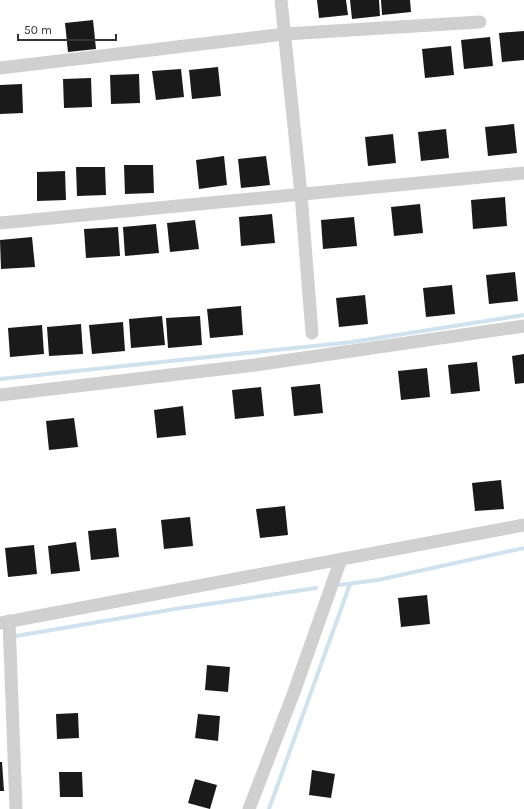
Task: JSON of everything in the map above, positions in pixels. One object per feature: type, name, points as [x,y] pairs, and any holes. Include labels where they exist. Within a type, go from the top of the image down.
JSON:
[{"type":"street","points":[[281,0],[301,194],[312,333]]},
{"type":"street","points":[[0,68],[285,34],[480,22]]},
{"type":"street","points":[[0,224],[524,173]]},
{"type":"street","points":[[0,395],[255,365],[524,326]]},
{"type":"street","points":[[16,809],[4,622],[524,525]]},
{"type":"street","points":[[249,809],[294,692],[341,559]]},
{"type":"building","points":[[317,0],[346,0],[348,15],[319,18]]},
{"type":"building","points":[[350,0],[379,0],[380,16],[352,19]]},
{"type":"building","points":[[381,0],[410,0],[411,12],[382,15]]},
{"type":"building","points":[[93,20],[96,49],[68,52],[65,23]]},
{"type":"building","points":[[524,31],[524,60],[502,62],[499,33]]},
{"type":"building","points":[[490,37],[493,66],[464,69],[461,40]]},
{"type":"building","points":[[451,46],[454,75],[425,78],[422,49]]},
{"type":"building","points":[[218,67],[221,96],[192,99],[189,70]]},
{"type":"building","points":[[181,69],[184,97],[156,100],[152,71]]},
{"type":"building","points":[[139,74],[140,103],[111,104],[110,75]]},
{"type":"building","points":[[91,78],[92,107],[64,108],[63,79]]},
{"type":"building","points":[[22,84],[23,113],[0,114],[0,85]]},
{"type":"building","points":[[514,124],[517,153],[488,156],[485,127]]},
{"type":"building","points":[[446,129],[449,158],[421,161],[418,132]]},
{"type":"building","points":[[393,134],[396,163],[368,166],[365,137]]},
{"type":"building","points":[[224,156],[227,185],[199,189],[196,160]]},
{"type":"building","points":[[266,156],[270,185],[241,188],[238,159]]},
{"type":"building","points":[[124,165],[153,165],[154,193],[125,194]]},
{"type":"building","points":[[76,167],[105,167],[106,195],[77,196]]},
{"type":"building","points":[[65,171],[66,200],[37,201],[37,172]]},
{"type":"building","points":[[505,197],[507,226],[473,229],[471,200]]},
{"type":"building","points":[[420,204],[423,233],[394,236],[391,207]]},
{"type":"building","points":[[272,214],[275,243],[241,246],[239,217]]},
{"type":"building","points":[[354,217],[357,246],[323,249],[321,220]]},
{"type":"building","points":[[195,220],[199,249],[170,252],[167,223]]},
{"type":"building","points":[[156,224],[159,253],[125,256],[123,227]]},
{"type":"building","points":[[118,227],[120,256],[86,258],[84,229]]},
{"type":"building","points":[[32,237],[35,267],[1,269],[0,240]]},
{"type":"building","points":[[515,272],[518,301],[489,304],[486,275]]},
{"type":"building","points":[[452,285],[455,314],[426,317],[423,288]]},
{"type":"building","points":[[365,295],[368,324],[339,327],[336,298]]},
{"type":"building","points":[[241,306],[243,335],[210,338],[207,309]]},
{"type":"building","points":[[162,316],[165,345],[131,348],[129,319]]},
{"type":"building","points":[[200,316],[202,345],[168,348],[166,318]]},
{"type":"building","points":[[123,322],[125,351],[92,354],[89,325]]},
{"type":"building","points":[[81,324],[83,354],[49,356],[47,327]]},
{"type":"building","points":[[42,325],[44,354],[10,357],[8,328]]},
{"type":"building","points":[[524,354],[524,383],[515,384],[512,356]]},
{"type":"building","points":[[477,362],[480,391],[451,394],[448,365]]},
{"type":"building","points":[[427,368],[430,397],[401,400],[398,371]]},
{"type":"building","points":[[320,384],[323,413],[294,416],[291,387]]},
{"type":"building","points":[[261,387],[264,416],[235,419],[232,390]]},
{"type":"building","points":[[183,406],[186,435],[157,438],[154,410]]},
{"type":"building","points":[[74,418],[78,447],[49,450],[46,421]]},
{"type":"building","points":[[501,480],[504,509],[475,511],[472,483]]},
{"type":"building","points":[[285,506],[288,535],[260,538],[256,509]]},
{"type":"building","points":[[190,517],[193,546],[164,549],[161,520]]},
{"type":"building","points":[[116,528],[119,557],[91,560],[88,531]]},
{"type":"building","points":[[76,542],[80,571],[51,574],[48,546]]},
{"type":"building","points":[[34,545],[37,574],[8,577],[5,548]]},
{"type":"building","points":[[427,595],[430,624],[401,627],[398,598]]},
{"type":"building","points":[[207,665],[230,667],[228,692],[205,690]]},
{"type":"building","points":[[78,713],[79,738],[57,739],[56,714]]},
{"type":"building","points":[[198,714],[220,716],[218,741],[195,738]]},
{"type":"building","points":[[0,762],[2,762],[4,791],[0,791]]},
{"type":"building","points":[[312,770],[335,774],[331,798],[309,795]]},
{"type":"building","points":[[59,772],[82,772],[83,797],[60,797]]},
{"type":"building","points":[[195,779],[217,785],[210,809],[188,803]]},
{"type":"waterway","points":[[0,379],[352,342],[524,315]]},
{"type":"waterway","points":[[339,585],[378,580],[524,548]]},
{"type":"waterway","points":[[269,809],[350,584]]},
{"type":"waterway","points":[[16,636],[175,609],[316,588]]}]
